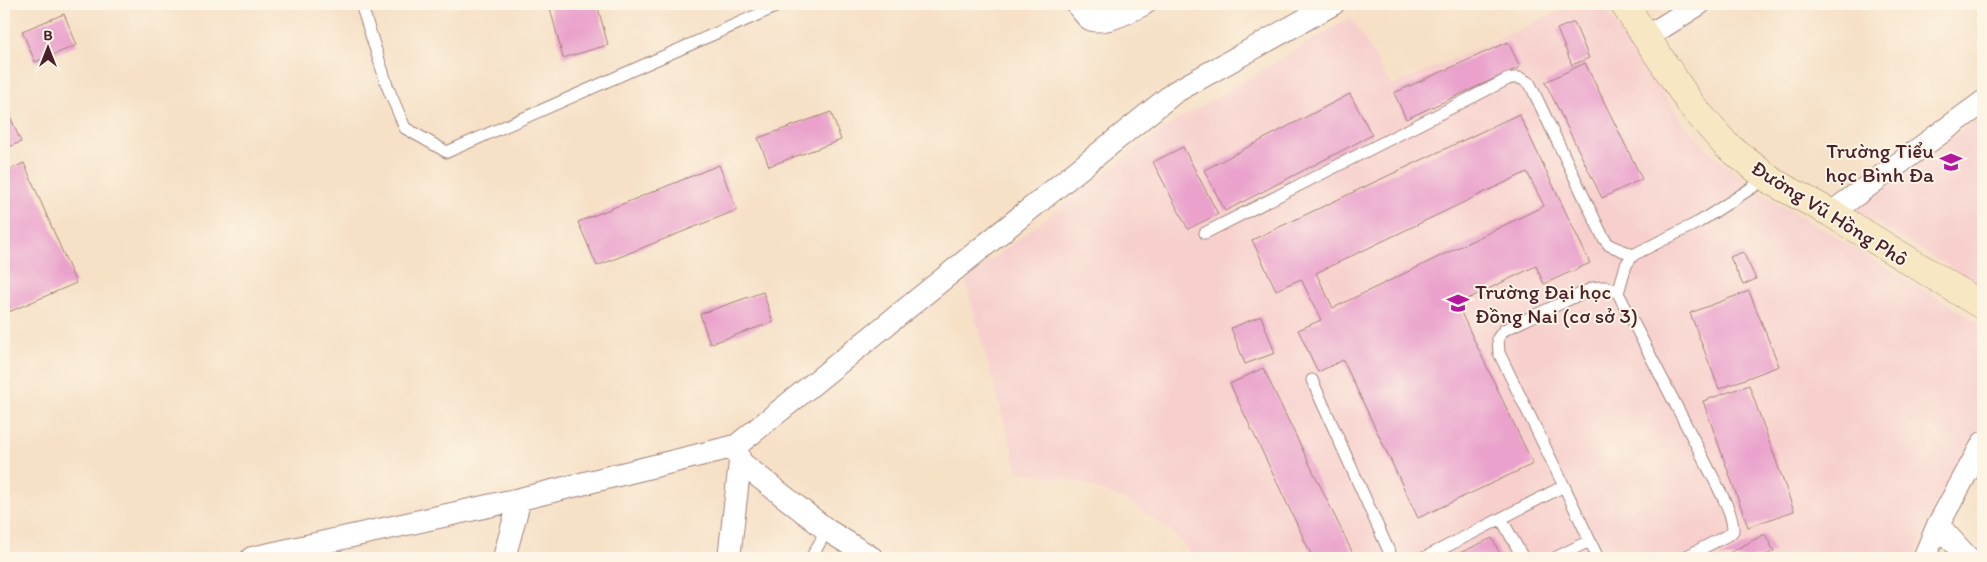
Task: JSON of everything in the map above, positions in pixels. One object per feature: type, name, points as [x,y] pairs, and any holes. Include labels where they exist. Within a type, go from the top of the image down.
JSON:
[{"type":"street","points":[[1077,4],[1089,19],[1098,22],[1130,12],[1144,4]]},
{"type":"street","points":[[252,558],[338,548],[520,499],[738,454],[1175,92],[1333,4]]},
{"type":"street","name":"Đường Vũ Hồng Phô","points":[[1624,4],[1692,106],[1720,138],[1768,178],[1831,213],[1983,306]]},
{"type":"street","points":[[1645,38],[1699,4]]},
{"type":"street","points":[[1831,213],[1983,102]]},
{"type":"street","points":[[1924,558],[1938,525],[1983,444]]},
{"type":"street","points":[[738,454],[827,530],[872,558]]},
{"type":"street","points":[[729,558],[738,454]]},
{"type":"street","points":[[504,558],[520,499]]},
{"type":"street","points":[[1938,525],[1968,558]]},
{"type":"lane","points":[[361,4],[388,88],[405,128],[447,152],[782,4]]},
{"type":"lane","points":[[1204,233],[1508,79],[1516,77],[1530,84],[1609,245],[1633,255]]},
{"type":"lane","points":[[1618,294],[1626,265],[1633,255],[1699,222],[1768,178]]},
{"type":"lane","points":[[1598,558],[1499,353],[1498,338],[1504,330],[1593,288],[1603,286],[1611,288],[1618,294],[1729,510],[1733,531],[1683,558]]},
{"type":"lane","points":[[1312,380],[1392,558]]},
{"type":"lane","points":[[1424,558],[1502,520],[1564,486]]},
{"type":"lane","points":[[1502,520],[1523,558]]},
{"type":"lane","points":[[811,558],[827,530]]},
{"type":"lane","points":[[1555,558],[1589,542]]},
{"type":"shaded area","name":"Trường Đại học Đồng Nai (cơ sở 3)","points":[[1576,4],[1602,4],[1682,121],[1712,154],[1759,192],[1983,325],[1983,421],[1929,521],[1913,558],[1790,558],[1789,556],[1783,558],[1196,558],[1169,530],[1129,502],[1083,483],[1018,472],[965,280],[1158,132],[1351,17],[1392,86]]},
{"type":"shaded area","name":"Trường Tiểu học Bình Đa","points":[[1983,115],[1983,287],[1855,210]]},
{"type":"building","points":[[549,4],[597,4],[608,45],[563,58]]},
{"type":"building","points":[[64,14],[77,45],[35,62],[22,31]]},
{"type":"building","points":[[1574,22],[1589,58],[1572,65],[1557,29]]},
{"type":"building","points":[[1508,42],[1520,67],[1406,119],[1394,93]]},
{"type":"building","points":[[1585,63],[1642,179],[1602,198],[1545,82]]},
{"type":"building","points":[[1350,94],[1372,135],[1225,211],[1204,170]]},
{"type":"building","points":[[4,102],[21,142],[4,149]]},
{"type":"building","points":[[831,112],[841,140],[769,166],[758,138]]},
{"type":"building","points":[[1519,114],[1590,263],[1544,284],[1536,266],[1457,304],[1533,464],[1418,518],[1343,360],[1318,372],[1298,330],[1321,320],[1301,279],[1276,290],[1252,240]],"holes":[[[1527,172],[1544,206],[1333,308],[1316,273]]]},
{"type":"building","points":[[1183,147],[1218,214],[1188,229],[1153,162]]},
{"type":"building","points":[[24,163],[76,283],[4,314],[4,172]]},
{"type":"building","points":[[719,165],[737,210],[597,266],[578,222]]},
{"type":"building","points":[[1743,252],[1756,279],[1743,285],[1730,257]]},
{"type":"building","points":[[1749,291],[1779,366],[1719,389],[1690,313]]},
{"type":"building","points":[[763,292],[773,322],[710,344],[700,314]]},
{"type":"building","points":[[1261,316],[1275,353],[1245,364],[1231,328]]},
{"type":"building","points":[[1263,368],[1355,558],[1313,558],[1230,384]]},
{"type":"building","points":[[1749,385],[1794,511],[1748,527],[1703,401]]},
{"type":"building","points":[[1765,534],[1774,551],[1760,558],[1720,558]]},
{"type":"building","points":[[1492,538],[1502,558],[1449,558]]},
{"type":"place","name":"Trường Tiểu học Bình Đa","points":[[1951,162]]},
{"type":"place","name":"Trường Đại học Đồng Nai (cơ sở 3)","points":[[1458,303]]}]
